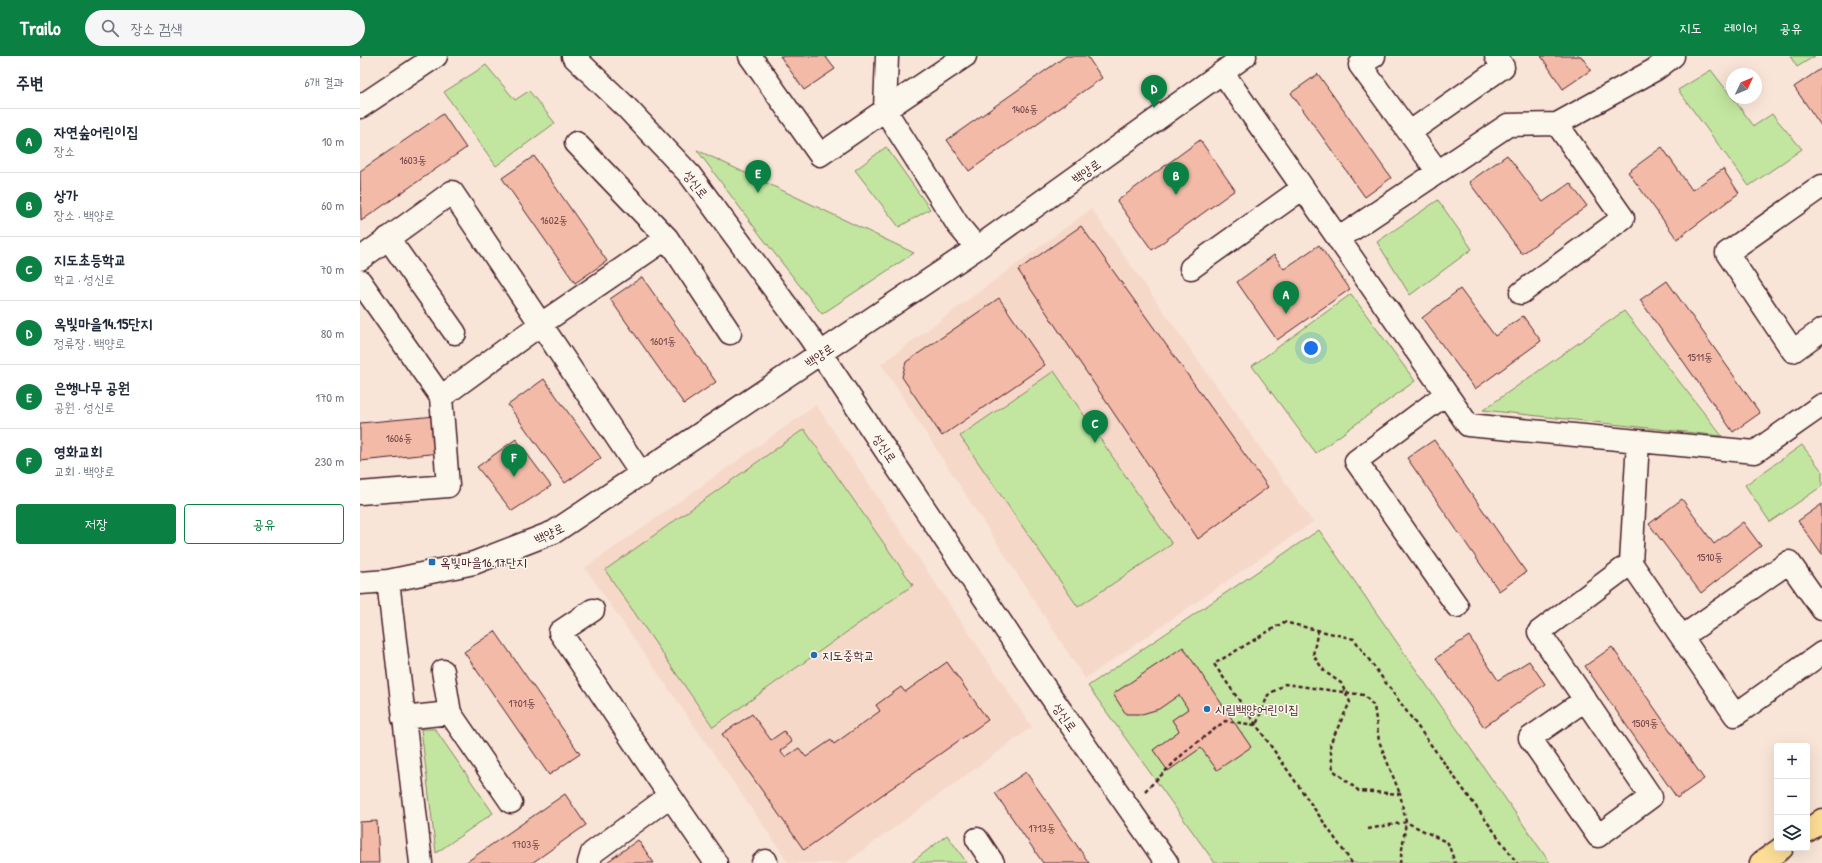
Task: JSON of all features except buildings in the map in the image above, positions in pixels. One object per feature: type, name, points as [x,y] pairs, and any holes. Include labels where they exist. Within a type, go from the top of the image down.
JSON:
[{"type":"main road","points":[[1810,828],[1822,820]]},
{"type":"main road","points":[[1761,863],[1778,851]]},
{"type":"street","points":[[360,107],[436,56]]},
{"type":"street","name":"성신로","points":[[573,56],[626,107],[690,175],[822,354],[1036,675],[1166,863]]},
{"type":"street","points":[[750,56],[820,155],[966,56]]},
{"type":"street","points":[[887,56],[886,110],[958,225],[977,248]]},
{"type":"street","name":"백양로","points":[[360,583],[388,581],[474,563],[554,532],[822,354],[977,248],[1245,56]]},
{"type":"street","points":[[1374,56],[1360,65],[1438,172]]},
{"type":"street","points":[[1410,132],[1503,66],[1496,56]]},
{"type":"street","points":[[1338,239],[1508,125],[1557,124],[1659,60]]},
{"type":"street","points":[[1223,73],[1468,425],[1755,452],[1822,405]]},
{"type":"street","points":[[1521,293],[1623,218],[1557,124]]},
{"type":"street","points":[[576,143],[667,238],[730,333]]},
{"type":"street","points":[[1822,186],[1727,253],[1793,351],[1822,330]]},
{"type":"street","points":[[1191,268],[1303,188]]},
{"type":"street","points":[[360,259],[452,192],[642,474]]},
{"type":"street","points":[[388,238],[455,333]]},
{"type":"street","points":[[441,397],[541,324],[667,238]]},
{"type":"street","points":[[360,281],[441,397],[448,486],[360,494]]},
{"type":"street","points":[[1446,394],[1356,461],[1457,606]]},
{"type":"street","points":[[1638,441],[1631,563],[1734,715],[1822,653]]},
{"type":"street","points":[[1682,637],[1789,562],[1822,609]]},
{"type":"street","points":[[1585,700],[1530,738],[1598,836],[1651,797],[1539,632],[1631,563]]},
{"type":"street","points":[[388,581],[421,863]]},
{"type":"street","points":[[593,610],[560,632],[716,863]]},
{"type":"street","points":[[443,671],[450,713],[511,802]]},
{"type":"street","points":[[403,718],[450,713]]},
{"type":"street","points":[[589,863],[592,853],[670,796]]},
{"type":"street","points":[[976,839],[993,863]]},
{"type":"path","points":[[1352,863],[1214,664],[1284,622],[1354,639],[1517,863]]},
{"type":"path","points":[[1318,630],[1313,655],[1325,672],[1341,683],[1350,702],[1330,744],[1333,770],[1359,791],[1400,794]]},
{"type":"path","points":[[1256,725],[1268,695],[1285,684],[1364,695],[1374,706],[1379,741],[1400,794],[1406,822],[1400,863]]},
{"type":"path","points":[[1145,791],[1186,751],[1225,721],[1256,725]]},
{"type":"path","points":[[1368,829],[1406,822],[1448,843],[1455,863]]},
{"type":"shaded area","points":[[1091,209],[1313,522],[1085,679],[881,364]]},
{"type":"shaded area","name":"지도중학교","points":[[816,405],[1032,727],[846,863],[789,863],[585,568]]},
{"type":"green space","points":[[1790,56],[1815,56],[1797,67]]},
{"type":"green space","points":[[486,65],[515,100],[529,91],[555,123],[496,166],[444,92]]},
{"type":"green space","points":[[1711,70],[1726,90],[1726,104],[1737,104],[1754,126],[1772,114],[1802,149],[1749,186],[1678,90]]},
{"type":"green space","points":[[886,147],[930,209],[899,227],[855,170]]},
{"type":"green space","points":[[697,150],[914,253],[822,314],[761,236]]},
{"type":"green space","points":[[1438,200],[1472,249],[1410,295],[1377,242]]},
{"type":"green space","points":[[1351,294],[1415,381],[1316,453],[1252,366]]},
{"type":"green space","points":[[1624,311],[1722,436],[1483,410]]},
{"type":"green space","points":[[1054,371],[1172,544],[1078,607],[960,436]]},
{"type":"green space","points":[[804,429],[913,585],[713,727],[605,570]]},
{"type":"green space","points":[[1802,445],[1822,471],[1822,486],[1770,522],[1745,485]]},
{"type":"green space","points":[[1319,530],[1550,863],[1215,863],[1088,686]]},
{"type":"green space","points":[[421,729],[435,729],[493,813],[436,853]]},
{"type":"green space","points":[[947,835],[967,863],[911,863]]},
{"type":"place","name":"옥빛마을14.15단지","points":[[1154,108]]},
{"type":"place","name":"은행나무 공원","points":[[758,193]]},
{"type":"place","name":"상가","points":[[1176,195]]},
{"type":"place","name":"자연숲어린이집","points":[[1286,314]]},
{"type":"place","name":"지도초등학교","points":[[1095,443]]},
{"type":"place","name":"영화교회","points":[[514,477]]},
{"type":"place","name":"옥빛마을16.17단지","points":[[432,562]]},
{"type":"place","name":"지도중학교","points":[[814,655]]},
{"type":"place","name":"시립백양어린이집","points":[[1207,709]]}]
